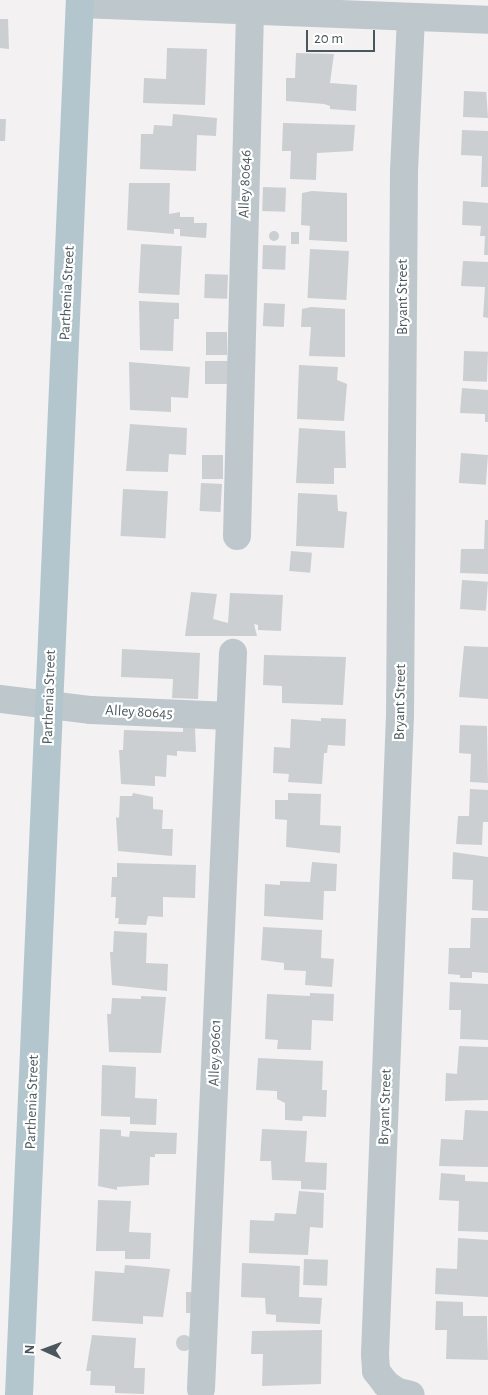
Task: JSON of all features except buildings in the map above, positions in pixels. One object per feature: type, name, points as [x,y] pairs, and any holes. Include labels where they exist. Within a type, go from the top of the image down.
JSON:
[{"type":"main road","name":"Parthenia Street","points":[[19,1395],[80,2]]},
{"type":"street","points":[[80,2],[488,20]]},
{"type":"street","name":"Alley 80646","points":[[237,536],[243,359],[250,10]]},
{"type":"street","name":"Bryant Street","points":[[411,17],[404,171],[400,715],[375,1355],[376,1371],[386,1384],[398,1392],[411,1395]]},
{"type":"street","name":"Alley 90601","points":[[201,1389],[232,653]]},
{"type":"street","name":"Alley 80645","points":[[0,699],[49,703],[91,710],[230,716]]}]
